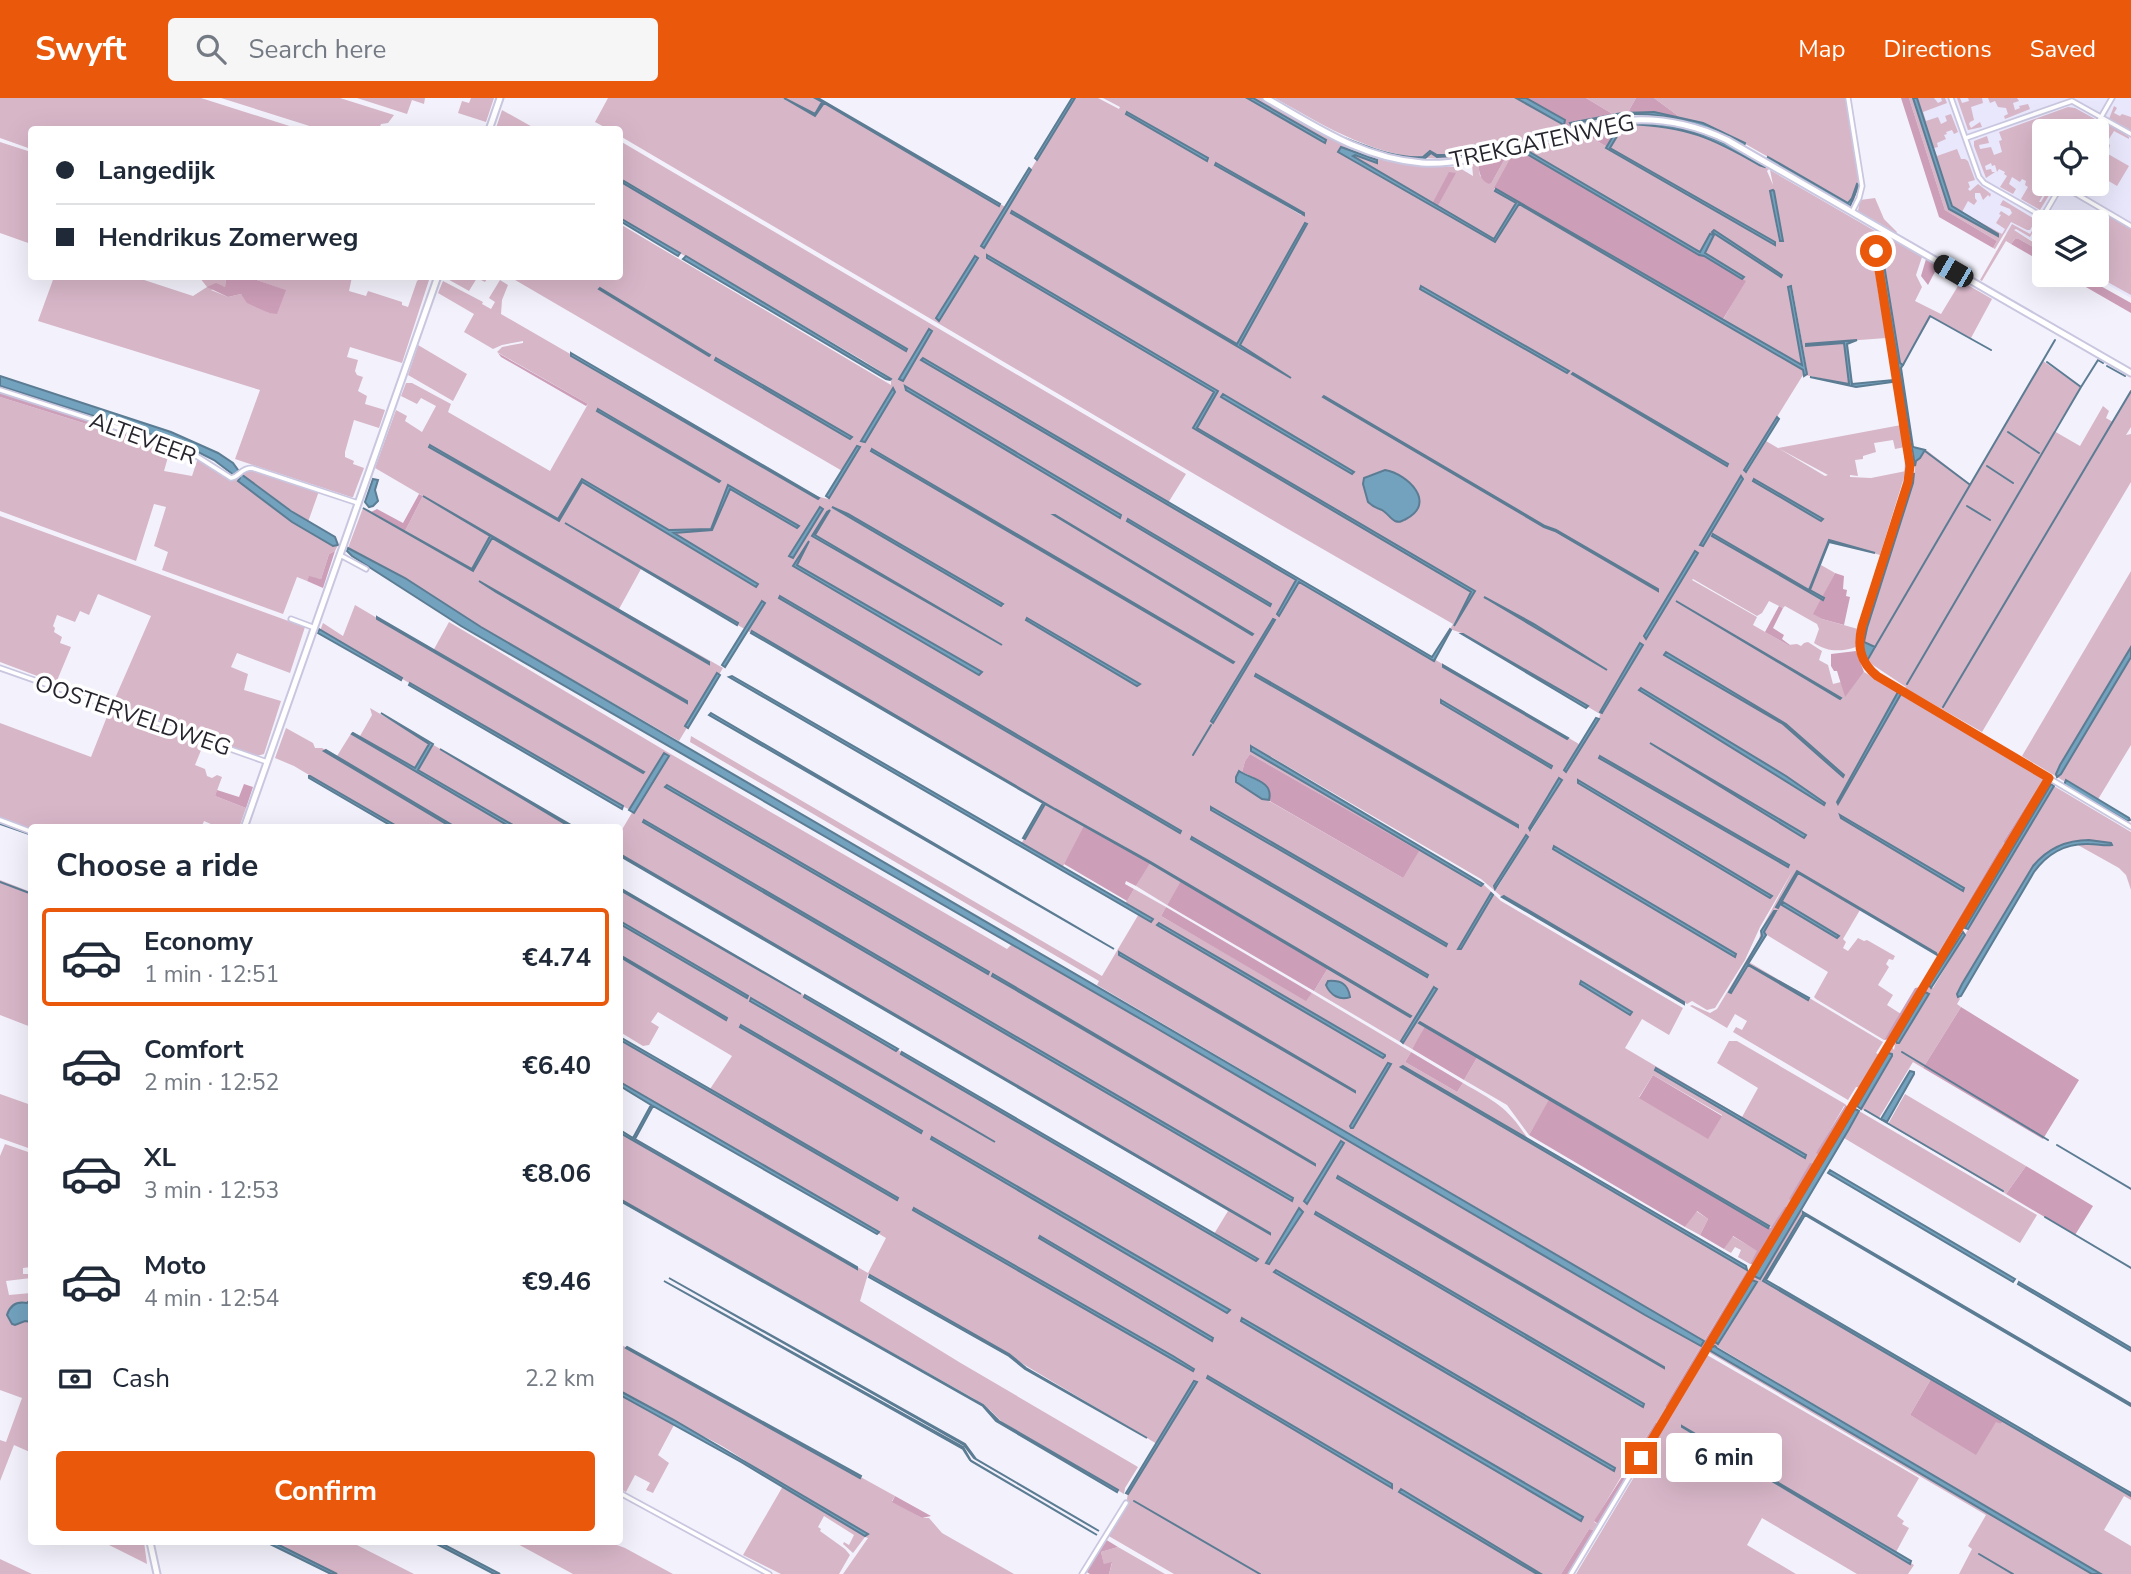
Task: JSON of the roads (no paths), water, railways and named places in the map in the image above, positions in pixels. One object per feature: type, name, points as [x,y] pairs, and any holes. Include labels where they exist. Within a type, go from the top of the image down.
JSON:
[{"type":"street","points":[[490,126],[500,98]]},
{"type":"street","name":"TREKGATENWEG","points":[[1266,98],[1354,147],[1387,158],[1423,163],[1459,162],[1595,125],[1627,119],[1681,123],[1704,130],[1727,140],[2131,373]]},
{"type":"street","points":[[1848,98],[1862,186],[1852,212]]},
{"type":"street","points":[[1951,98],[1979,177],[1984,183],[2040,215],[2045,212],[2054,196]]},
{"type":"street","points":[[2099,119],[2112,98]]},
{"type":"street","points":[[1966,138],[2068,102],[2076,102],[2131,134]]},
{"type":"street","points":[[2080,196],[2131,226]]},
{"type":"street","points":[[1884,231],[1876,248],[1876,257],[1909,455],[1909,470],[1908,482],[1862,626],[1860,654],[1867,667],[1877,676],[2131,827]]},
{"type":"street","points":[[245,824],[437,280]]},
{"type":"street","name":"ALTEVEER","points":[[0,390],[187,450],[231,478],[246,468],[257,469],[358,503]]},
{"type":"street","points":[[340,555],[366,569]]},
{"type":"street","points":[[291,618],[315,628]]},
{"type":"street","name":"OOSTERVELDWEG","points":[[0,668],[267,762]]},
{"type":"street","points":[[1571,1574],[2049,778]]},
{"type":"street","points":[[0,820],[28,830]]},
{"type":"street","points":[[623,1495],[769,1574]]},
{"type":"street","points":[[1083,1574],[1126,1503]]},
{"type":"street","points":[[151,1545],[157,1574]]},
{"type":"water","points":[[784,98],[815,114],[822,102],[815,98],[818,98],[1000,204],[999,206],[824,103],[815,116]]},
{"type":"water","points":[[1072,98],[1075,98],[1037,160],[1035,158]]},
{"type":"water","points":[[1247,98],[1253,98],[1326,140],[1325,143]]},
{"type":"water","points":[[1516,98],[1526,98],[1565,120],[1564,125]]},
{"type":"water","points":[[1913,98],[1917,98],[1952,206],[1998,236],[1949,209]]},
{"type":"water","points":[[1127,112],[1208,158],[1207,161],[1126,114]]},
{"type":"water","points":[[1654,112],[1703,123],[1745,143],[1744,146],[1700,126],[1668,117],[1635,114],[1571,125],[1570,123],[1622,113]]},
{"type":"water","points":[[1643,122],[1678,127],[1708,136],[1766,166],[1698,135],[1630,124]]},
{"type":"water","points":[[1625,123],[1610,148],[1775,242],[1775,245],[1606,148],[1619,126],[1578,134],[1578,131]]},
{"type":"water","points":[[1347,139],[1404,156],[1423,157],[1430,151],[1437,155],[1467,155],[1437,157],[1431,153],[1423,160],[1403,158],[1356,144]]},
{"type":"water","points":[[1341,147],[1377,160],[1377,163],[1353,156],[1494,239],[1516,203],[1495,191],[1496,189],[1802,365],[1788,287],[1791,286],[1807,374],[1804,376],[1803,370],[1519,204],[1495,242],[1338,152]]},
{"type":"water","points":[[1528,151],[1700,252],[1710,234],[1714,235],[1705,253],[1744,277],[1742,279],[1699,255],[1527,154]]},
{"type":"water","points":[[1768,157],[1848,203],[1857,184],[1859,185],[1850,206],[1767,159]]},
{"type":"water","points":[[1216,163],[1304,213],[1304,215],[1215,165]]},
{"type":"water","points":[[1029,168],[1031,170],[984,248],[981,246]]},
{"type":"water","points":[[624,181],[907,349],[906,351],[623,183]]},
{"type":"water","points":[[1773,190],[1783,241],[1780,241],[1770,191]]},
{"type":"water","points":[[1012,211],[1237,344],[1305,223],[1307,224],[1240,345],[1291,378],[1011,213]]},
{"type":"water","points":[[623,220],[680,253],[678,256],[623,223]]},
{"type":"water","points":[[1714,230],[1782,275],[1781,277],[1712,232]]},
{"type":"water","points":[[1882,252],[1900,363],[1903,365],[1901,368],[1913,447],[1925,450],[1915,466],[1881,263]]},
{"type":"water","points":[[987,255],[1218,391],[1197,428],[1475,591],[1454,626],[1471,592],[1193,428],[1214,392],[987,258]]},
{"type":"water","points":[[686,256],[891,379],[886,379],[683,259]]},
{"type":"water","points":[[975,256],[978,258],[939,321],[936,318]]},
{"type":"water","points":[[1421,286],[1569,371],[1567,373],[1420,289]]},
{"type":"water","points":[[600,288],[710,355],[599,289]]},
{"type":"water","points":[[929,329],[932,331],[903,381],[899,379]]},
{"type":"water","points":[[1857,340],[1847,344],[1852,384],[1893,382],[1856,387],[1810,377],[1849,384],[1844,343],[1806,344]]},
{"type":"water","points":[[571,353],[819,498],[571,356]]},
{"type":"water","points":[[716,358],[852,437],[850,439],[715,360]]},
{"type":"water","points":[[923,358],[1432,657],[1450,629],[1434,661],[1299,582],[1279,616],[1277,614],[1296,580],[921,360]]},
{"type":"water","points":[[1572,374],[1728,464],[1727,466]]},
{"type":"water","points":[[0,376],[171,432],[218,453],[233,463],[241,474],[291,511],[335,537],[338,545],[333,546],[292,522],[238,481],[240,478],[214,460],[184,445],[0,386]]},
{"type":"water","points":[[905,386],[1121,515],[1120,518],[906,390]]},
{"type":"water","points":[[893,388],[895,392],[865,442],[861,441]]},
{"type":"water","points":[[1223,394],[1354,472],[1352,474],[1221,397]]},
{"type":"water","points":[[1324,396],[1658,589],[1658,591],[1544,527]]},
{"type":"water","points":[[598,409],[720,481],[597,411]]},
{"type":"water","points":[[1777,417],[1779,419],[1746,472],[1744,470]]},
{"type":"water","points":[[430,445],[558,519],[582,479],[669,530],[711,529],[728,485],[799,526],[797,528],[730,489],[712,530],[674,533],[758,584],[756,587],[582,482],[559,521],[429,447]]},
{"type":"water","points":[[857,446],[860,447],[829,498],[826,496]]},
{"type":"water","points":[[872,449],[1234,662],[871,451]]},
{"type":"water","points":[[1385,470],[1410,483],[1419,498],[1415,512],[1401,522],[1395,521],[1368,502],[1364,478]]},
{"type":"water","points":[[1914,473],[1867,628],[1864,642],[1875,647],[1867,661],[1862,645],[1865,627]]},
{"type":"water","points":[[1741,476],[1743,479],[1703,546],[1700,545]]},
{"type":"water","points":[[373,479],[378,480],[375,490],[378,501],[369,507],[365,502]]},
{"type":"water","points":[[1754,479],[1823,519],[1821,521],[1753,481]]},
{"type":"water","points":[[423,496],[709,664],[492,538],[473,571],[363,508],[472,569],[490,536]]},
{"type":"water","points":[[820,507],[823,509],[793,558],[789,556]]},
{"type":"water","points":[[832,507],[848,514],[1003,604],[1001,606]]},
{"type":"water","points":[[830,510],[815,535],[1002,645],[812,536]]},
{"type":"water","points":[[1055,515],[1253,634],[1252,635]]},
{"type":"water","points":[[1128,519],[1271,604],[1270,606],[1127,521]]},
{"type":"water","points":[[565,523],[738,623],[737,625]]},
{"type":"water","points":[[1713,534],[1809,590],[1829,540],[1875,553],[1829,542],[1810,590],[1824,598],[1823,600],[1712,536]]},
{"type":"water","points":[[809,541],[797,565],[982,672],[979,675],[793,566]]},
{"type":"water","points":[[348,548],[405,578],[481,627],[1704,1341],[1701,1346],[1645,1315],[1151,1025],[461,626],[352,556],[347,551]]},
{"type":"water","points":[[1695,551],[1698,553],[1646,639],[1644,636]]},
{"type":"water","points":[[479,581],[687,701],[687,703],[496,592]]},
{"type":"water","points":[[780,596],[1181,831],[1180,833],[779,598]]},
{"type":"water","points":[[1484,597],[1534,624],[1607,670]]},
{"type":"water","points":[[762,601],[765,603],[725,667],[722,665]]},
{"type":"water","points":[[1676,601],[1841,698],[1840,699]]},
{"type":"water","points":[[377,617],[644,772],[377,619]]},
{"type":"water","points":[[1027,618],[1140,684],[1137,686],[1026,620]]},
{"type":"water","points":[[1273,619],[1275,620],[1213,723],[1211,721]]},
{"type":"water","points":[[319,629],[402,678],[401,680],[318,633]]},
{"type":"water","points":[[752,631],[1411,1016],[1045,804],[1025,839],[1023,838],[1043,803],[751,633]]},
{"type":"water","points":[[1463,634],[1588,706],[1586,708]]},
{"type":"water","points":[[1640,643],[1643,645],[1602,713],[1600,712]]},
{"type":"water","points":[[2131,647],[2131,657],[2057,777],[2060,765]]},
{"type":"water","points":[[1666,652],[1786,724],[1844,775],[1843,777],[1783,724],[1664,655]]},
{"type":"water","points":[[1443,665],[1568,738],[1443,667]]},
{"type":"water","points":[[717,673],[720,675],[688,728],[685,726]]},
{"type":"water","points":[[1256,674],[1518,825],[1518,827],[1255,676]]},
{"type":"water","points":[[732,676],[1153,919],[1151,922],[729,677]]},
{"type":"water","points":[[410,683],[623,806],[622,809],[409,685]]},
{"type":"water","points":[[1641,688],[1786,776],[1825,803],[1824,805],[1639,690]]},
{"type":"water","points":[[1898,692],[1901,694],[1838,804],[1837,802]]},
{"type":"water","points":[[1441,700],[1552,766],[1551,768],[1441,703]]},
{"type":"water","points":[[381,713],[433,744],[418,770],[511,824],[505,824],[352,734],[415,768],[429,744]]},
{"type":"water","points":[[711,713],[1114,949],[709,715]]},
{"type":"water","points":[[1596,718],[1599,719],[1566,772],[1564,770]]},
{"type":"water","points":[[1650,743],[1806,835],[1804,838]]},
{"type":"water","points":[[1251,746],[1483,884],[1481,886],[1251,751]]},
{"type":"water","points":[[440,749],[569,824],[565,824]]},
{"type":"water","points":[[326,750],[450,824],[446,824],[324,751]]},
{"type":"water","points":[[664,753],[669,756],[634,813],[629,810]]},
{"type":"water","points":[[1600,756],[1789,865],[1788,867],[1599,758]]},
{"type":"water","points":[[1239,771],[1265,785],[1270,794],[1269,800],[1262,799],[1236,782]]},
{"type":"water","points":[[309,776],[393,824],[388,824]]},
{"type":"water","points":[[1559,778],[1562,780],[1530,830],[1529,828]]},
{"type":"water","points":[[1578,780],[1772,896],[1770,898],[1578,783]]},
{"type":"water","points":[[2066,780],[2130,820],[2127,821],[2064,785]]},
{"type":"water","points":[[2051,784],[2054,786],[1968,929],[1965,928]]},
{"type":"water","points":[[667,785],[989,972],[988,974],[665,787]]},
{"type":"water","points":[[1211,807],[1447,944],[1446,946],[1211,810]]},
{"type":"water","points":[[1840,815],[1964,888],[1963,891],[1841,818]]},
{"type":"water","points":[[644,820],[1293,1198],[1292,1201],[643,822]]},
{"type":"water","points":[[1526,835],[1528,837],[1495,889],[1494,886]]},
{"type":"water","points":[[1192,837],[1428,975],[1427,977],[1191,839]]},
{"type":"water","points":[[2089,840],[2112,845],[2073,845],[2045,860],[2034,872],[1958,997],[1962,984],[2033,866],[2058,846]]},
{"type":"water","points":[[1554,846],[1736,954],[1735,957],[1553,849]]},
{"type":"water","points":[[623,856],[1270,1233],[623,858]]},
{"type":"water","points":[[1797,871],[1937,955],[1798,873],[1778,908],[1776,907]]},
{"type":"water","points":[[623,890],[801,994],[623,892]]},
{"type":"water","points":[[1491,893],[1493,895],[1461,949],[1458,949]]},
{"type":"water","points":[[1502,897],[1684,1002],[1684,1004]]},
{"type":"water","points":[[1783,902],[1839,936],[1837,938],[1782,905]]},
{"type":"water","points":[[1774,911],[1764,932],[1766,935],[1748,964],[1809,998],[1808,1000],[1748,965],[1731,993],[1729,992]]},
{"type":"water","points":[[623,923],[748,996],[747,998],[623,926]]},
{"type":"water","points":[[1159,923],[1385,1056],[1383,1058],[1157,925]]},
{"type":"water","points":[[1963,932],[1965,935],[1931,988],[1929,985]]},
{"type":"water","points":[[1119,952],[1355,1091],[1355,1092],[1119,955]]},
{"type":"water","points":[[623,957],[727,1018],[726,1020],[623,959]]},
{"type":"water","points":[[993,974],[1315,1164],[1315,1165],[992,976]]},
{"type":"water","points":[[1328,981],[1343,984],[1350,997],[1339,998],[1333,994],[1326,985]]},
{"type":"water","points":[[1581,981],[1632,1012],[1630,1015],[1580,984]]},
{"type":"water","points":[[1434,987],[1437,989],[1403,1043],[1401,1041]]},
{"type":"water","points":[[1925,992],[1929,994],[1897,1043],[1896,1041]]},
{"type":"water","points":[[805,995],[898,1049],[896,1051],[804,997]]},
{"type":"water","points":[[751,998],[995,1142],[750,1001]]},
{"type":"water","points":[[1419,1023],[1769,1226],[1768,1228]]},
{"type":"water","points":[[741,1025],[922,1131],[921,1133],[740,1027]]},
{"type":"water","points":[[623,1039],[898,1198],[897,1200],[623,1042]]},
{"type":"water","points":[[902,1052],[1258,1259],[1256,1261],[901,1054]]},
{"type":"water","points":[[1888,1053],[1892,1056],[1861,1109],[1857,1106]]},
{"type":"water","points":[[1388,1063],[1391,1064],[1351,1128],[1350,1126]]},
{"type":"water","points":[[1401,1067],[1746,1266],[1747,1270]]},
{"type":"water","points":[[1656,1068],[1806,1155],[1805,1158],[1655,1070]]},
{"type":"water","points":[[1910,1071],[1914,1074],[1887,1122],[1881,1119]]},
{"type":"water","points":[[623,1084],[879,1232],[877,1234],[653,1106],[635,1139],[857,1269],[623,1135],[623,1132],[633,1138],[651,1105],[623,1088]]},
{"type":"water","points":[[1855,1109],[1859,1111],[1849,1129],[1760,1279],[1754,1276]]},
{"type":"water","points":[[932,1137],[1230,1310],[1227,1313],[931,1139]]},
{"type":"water","points":[[1341,1141],[1344,1143],[1307,1204],[1304,1201]]},
{"type":"water","points":[[1830,1170],[2015,1279],[2013,1282],[1828,1173]]},
{"type":"water","points":[[1338,1176],[1664,1368],[1347,1184],[1337,1178]]},
{"type":"water","points":[[623,1201],[983,1405],[999,1421],[1118,1490],[1117,1492],[996,1421],[983,1406]]},
{"type":"water","points":[[914,1208],[1173,1356],[1194,1369],[1193,1371],[913,1210]]},
{"type":"water","points":[[1299,1208],[1303,1212],[1269,1264],[1266,1263]]},
{"type":"water","points":[[1316,1212],[1644,1404],[1643,1407],[1315,1214]]},
{"type":"water","points":[[1803,1212],[2131,1406],[1805,1215],[1766,1280],[2131,1493],[2131,1496],[1763,1281]]},
{"type":"water","points":[[1040,1236],[1213,1338],[1212,1341],[1039,1238]]},
{"type":"water","points":[[1276,1270],[1615,1468],[1614,1471],[1274,1272]]},
{"type":"water","points":[[870,1275],[1009,1354],[1026,1368],[1147,1438],[1025,1369],[1009,1356],[869,1277]]},
{"type":"water","points":[[669,1278],[965,1444],[976,1459],[1099,1531],[974,1458],[964,1445]]},
{"type":"water","points":[[1752,1280],[1757,1282],[1718,1344],[1716,1339]]},
{"type":"water","points":[[664,1281],[963,1447],[971,1460],[963,1449]]},
{"type":"water","points":[[2019,1282],[2131,1348],[2131,1351],[2018,1284]]},
{"type":"water","points":[[27,1303],[28,1322],[12,1324],[7,1315],[10,1309],[14,1304]]},
{"type":"water","points":[[1242,1318],[1583,1517],[1581,1521],[1241,1321]]},
{"type":"water","points":[[1715,1346],[2101,1574],[2092,1574],[1711,1351],[1710,1348]]},
{"type":"water","points":[[626,1348],[861,1476],[860,1478]]},
{"type":"water","points":[[1208,1376],[1392,1484],[1392,1488],[1207,1378]]},
{"type":"water","points":[[1194,1381],[1197,1382],[1128,1494],[1126,1493]]},
{"type":"water","points":[[623,1393],[868,1534],[865,1536],[741,1462],[623,1397]]},
{"type":"water","points":[[1682,1427],[1911,1561],[1910,1564]]},
{"type":"water","points":[[971,1460],[1097,1535],[971,1461]]},
{"type":"water","points":[[1401,1489],[1541,1574],[1399,1492]]},
{"type":"water","points":[[272,1545],[279,1545],[337,1574],[331,1574]]},
{"type":"water","points":[[439,1545],[445,1545],[500,1574],[494,1574]]},
{"type":"waterway","points":[[1903,365],[1930,316],[1991,350]]},
{"type":"waterway","points":[[1875,647],[2055,340]]},
{"type":"waterway","points":[[2081,387],[2098,360],[2103,363]]},
{"type":"waterway","points":[[1907,684],[2081,387],[2047,362]]},
{"type":"waterway","points":[[2107,366],[2125,376]]},
{"type":"waterway","points":[[1943,707],[2131,391]]},
{"type":"waterway","points":[[2008,432],[2039,453]]},
{"type":"waterway","points":[[1925,451],[1969,484]]},
{"type":"waterway","points":[[1987,466],[2013,483]]},
{"type":"waterway","points":[[1967,506],[1990,520]]},
{"type":"waterway","points":[[1193,755],[1211,725]]},
{"type":"waterway","points":[[0,824],[28,834]]},
{"type":"waterway","points":[[0,882],[28,892]]},
{"type":"waterway","points":[[1902,1052],[2048,1140]]},
{"type":"waterway","points":[[1865,1110],[2003,1191]]},
{"type":"waterway","points":[[2057,1145],[2131,1189]]},
{"type":"waterway","points":[[2045,1217],[2131,1268]]},
{"type":"waterway","points":[[1134,1501],[1260,1574]]},
{"type":"waterway","points":[[1979,1554],[2013,1574]]}]
